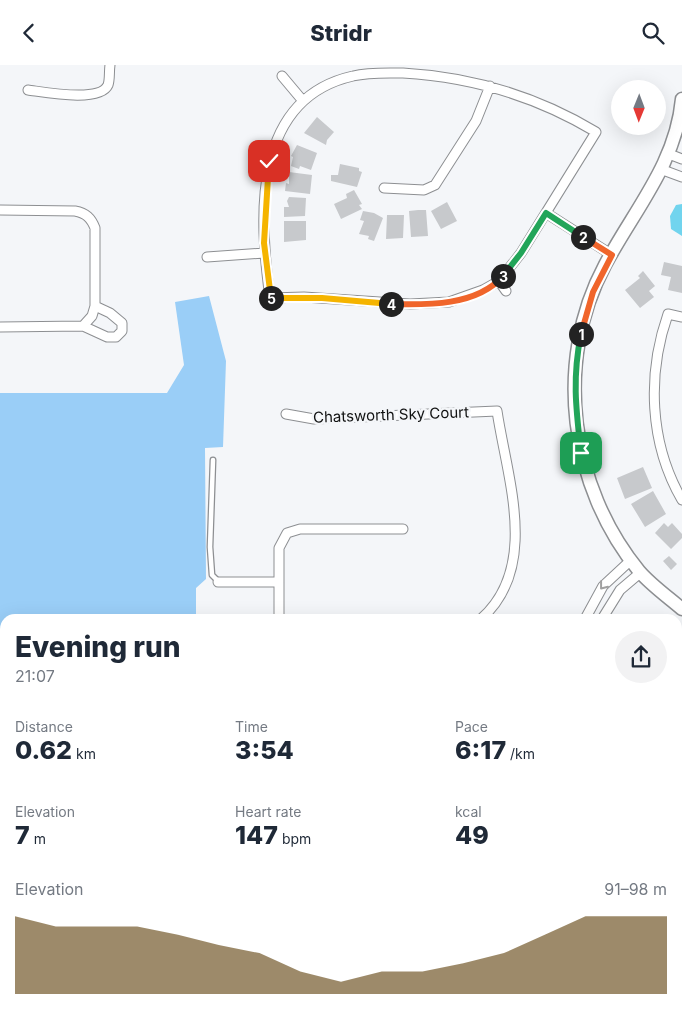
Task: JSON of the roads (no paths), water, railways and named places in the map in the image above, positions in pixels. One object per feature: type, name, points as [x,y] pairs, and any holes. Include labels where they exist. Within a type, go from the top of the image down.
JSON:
[{"type":"street","points":[[28,89],[77,95],[101,92],[108,85],[110,65]]},
{"type":"street","points":[[403,69],[490,86],[555,109],[596,132],[521,253],[499,281],[465,298],[431,304],[388,304],[304,297],[270,299],[264,253],[269,161],[273,147],[285,123],[304,101],[328,85],[352,76],[403,69]]},
{"type":"street","points":[[282,76],[304,101]]},
{"type":"street","points":[[384,188],[424,190],[435,185],[476,121],[490,86]]},
{"type":"street","points":[[682,99],[669,154],[663,170],[612,255],[593,292],[583,323],[576,359],[574,393],[581,453],[589,481],[615,537],[640,573],[682,609]]},
{"type":"street","points":[[669,154],[682,159]]},
{"type":"street","points":[[663,170],[682,177]]},
{"type":"street","points":[[0,211],[75,211],[83,213],[91,219],[95,228],[94,311],[84,326]]},
{"type":"street","points":[[546,213],[612,255]]},
{"type":"street","points":[[208,257],[264,253]]},
{"type":"street","points":[[499,281],[506,291]]},
{"type":"street","points":[[0,327],[84,326],[107,337],[116,337],[122,331],[122,323],[110,313],[94,311]]},
{"type":"street","points":[[682,317],[668,314],[661,334],[653,396],[659,441],[674,487],[682,499]]},
{"type":"street","name":"Chatsworth Sky Court","points":[[286,414],[314,419],[497,411],[514,513],[516,551],[504,591],[490,614]]},
{"type":"street","points":[[279,614],[279,548],[287,533],[300,529],[403,529]]},
{"type":"street","points":[[588,614],[603,585],[631,560]]},
{"type":"street","points":[[605,614],[620,590],[640,573]]},
{"type":"street","points":[[218,582],[279,582]]},
{"type":"lane","points":[[213,460],[210,547],[212,575],[218,582]]}]
